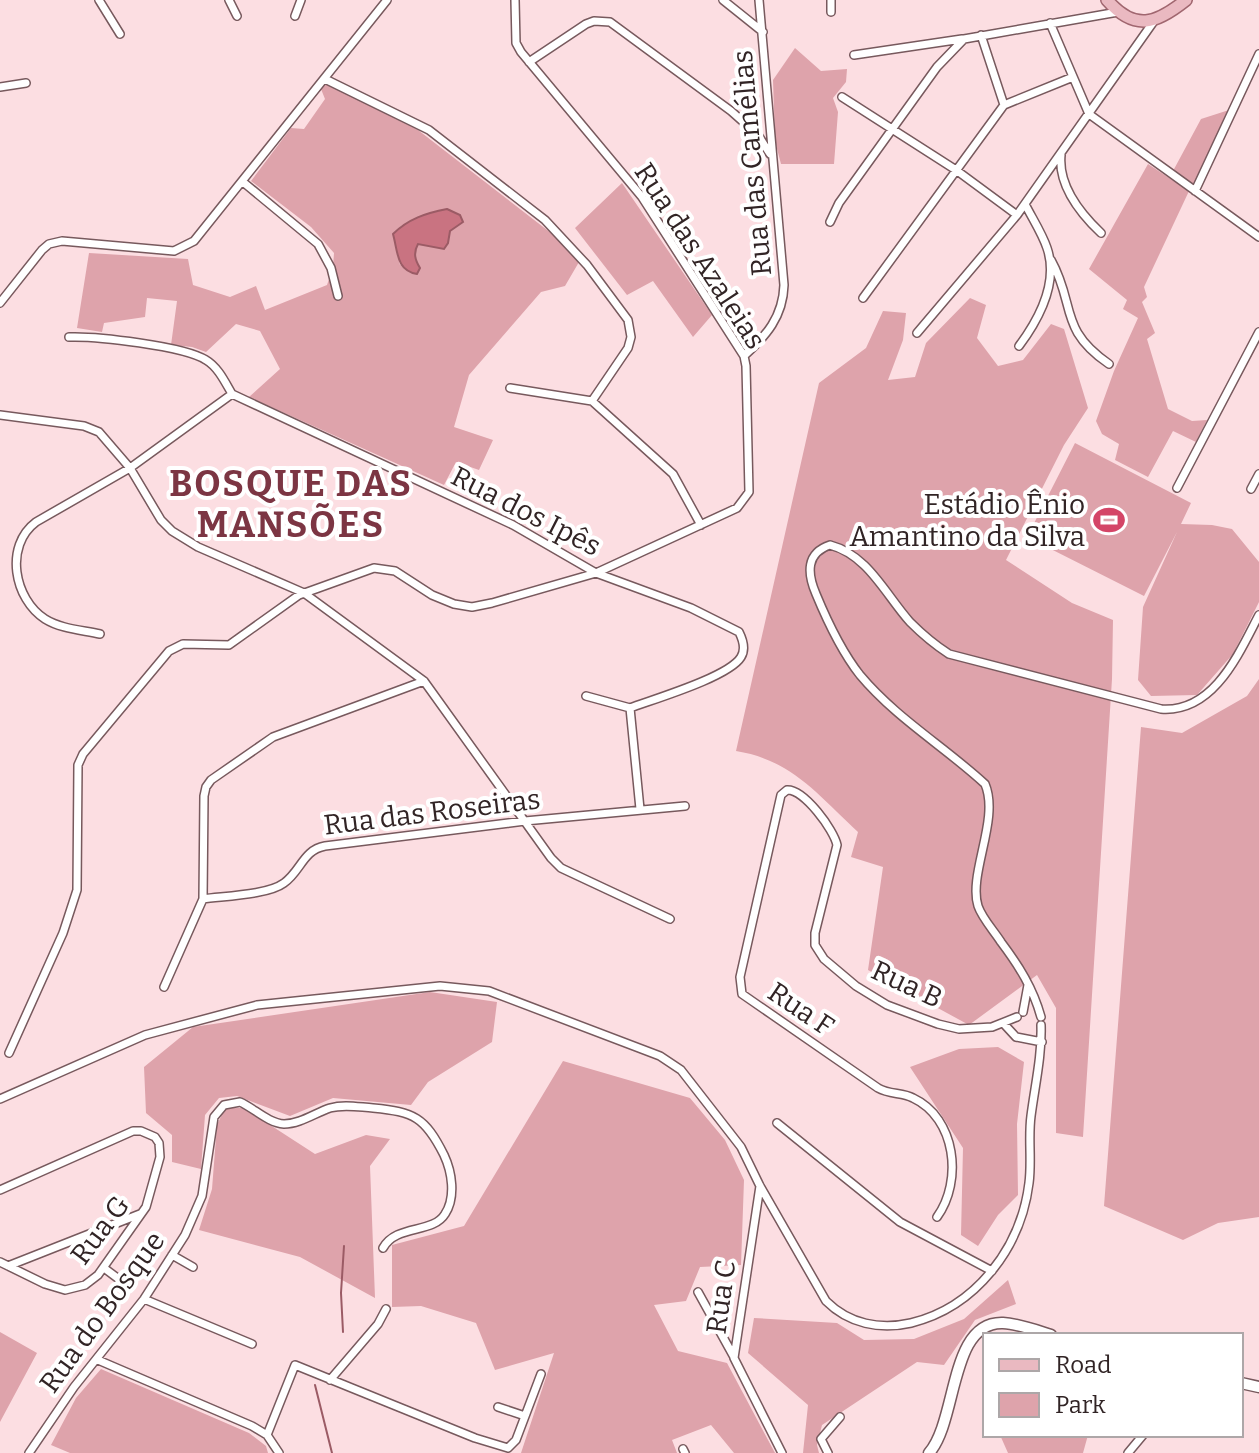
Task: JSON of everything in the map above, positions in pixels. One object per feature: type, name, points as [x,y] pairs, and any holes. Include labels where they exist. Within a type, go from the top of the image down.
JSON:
[{"type":"main road","points":[[1107,0],[1118,12],[1138,20],[1154,21],[1186,0]]},
{"type":"main road","points":[[929,1453],[940,1439],[945,1425],[965,1348],[978,1330],[989,1324],[1005,1323],[1043,1333]]},
{"type":"street","points":[[99,0],[120,34]]},
{"type":"street","points":[[229,0],[237,16]]},
{"type":"street","points":[[295,16],[301,0]]},
{"type":"street","points":[[0,303],[49,244],[62,241],[174,251],[184,248],[202,233],[387,0]]},
{"type":"street","name":"Rua das Azaleias","points":[[9,1053],[63,933],[77,890],[77,774],[83,754],[169,651],[183,644],[229,645],[304,593],[364,570],[385,568],[395,571],[432,595],[472,607],[596,573],[737,508],[749,492],[744,356],[642,197],[516,43],[515,0]]},
{"type":"street","points":[[723,0],[763,32]]},
{"type":"street","name":"Rua das Camélias","points":[[744,356],[770,329],[784,294],[759,0]]},
{"type":"street","points":[[831,0],[831,12]]},
{"type":"street","points":[[854,55],[1118,12]]},
{"type":"street","points":[[529,62],[586,24],[601,20],[610,22],[738,117],[758,135],[772,157]]},
{"type":"street","points":[[917,333],[1017,215],[1154,21]]},
{"type":"street","points":[[1050,23],[1089,114],[1259,237]]},
{"type":"street","points":[[981,35],[1004,105]]},
{"type":"street","points":[[830,222],[839,203],[945,57],[964,39]]},
{"type":"street","points":[[1195,191],[1259,54]]},
{"type":"street","points":[[863,298],[1004,105],[1073,77]]},
{"type":"street","points":[[325,79],[429,130],[545,220],[587,265],[628,320],[631,337],[628,348],[592,401]]},
{"type":"street","points":[[0,87],[26,83]]},
{"type":"street","points":[[842,97],[956,170],[1017,215]]},
{"type":"street","points":[[1061,153],[1060,169],[1065,184],[1082,213],[1101,233]]},
{"type":"street","points":[[243,182],[318,244],[331,268],[338,296]]},
{"type":"street","points":[[1025,204],[1063,282],[1067,312],[1076,332],[1092,352],[1109,364]]},
{"type":"street","points":[[1019,346],[1032,327],[1047,294],[1050,258]]},
{"type":"street","points":[[1177,488],[1258,336]]},
{"type":"street","name":"Rua dos Ipês","points":[[69,337],[107,338],[200,357],[214,366],[232,394],[513,525],[596,573],[720,621],[739,632],[744,646],[740,659],[713,677],[630,708]]},
{"type":"street","points":[[510,388],[592,401],[673,474],[701,525]]},
{"type":"street","points":[[100,634],[50,622],[36,612],[21,591],[18,552],[28,528],[130,468],[232,394]]},
{"type":"street","points":[[0,415],[93,429],[107,439],[130,468],[161,520],[182,538],[304,593],[424,681],[561,868],[670,919]]},
{"type":"street","points":[[1251,489],[1259,474]]},
{"type":"street","points":[[0,1099],[145,1035],[257,1005],[440,986],[489,991],[672,1063],[681,1070],[741,1147],[826,1301],[856,1321],[881,1326],[926,1318],[967,1295],[992,1271],[1012,1244],[1027,1195],[1031,1115],[1042,1042],[1041,1021],[1025,975],[978,907],[978,881],[989,810],[989,794],[985,784],[881,698],[859,674],[838,643],[812,585],[812,556],[820,548],[830,545],[855,555],[911,622],[949,654],[1161,709],[1188,705],[1221,680],[1259,615]]},
{"type":"street","points":[[164,987],[203,899],[204,796],[211,780],[273,737],[424,681]]},
{"type":"street","points":[[586,696],[630,708],[640,809]]},
{"type":"street","name":"Rua F","points":[[800,793],[793,789],[781,795],[740,977],[742,994],[886,1093],[911,1096],[937,1116],[948,1137],[951,1170],[948,1196],[937,1217]]},
{"type":"street","name":"Rua B","points":[[800,793],[835,834],[837,845],[815,933],[815,945],[818,952],[856,986],[871,996],[938,1024],[978,1029],[1004,1024],[1020,1014],[1028,985]]},
{"type":"street","name":"Rua das Roseiras","points":[[203,899],[267,890],[283,884],[317,847],[525,821],[685,806]]},
{"type":"street","points":[[1004,1024],[1016,1037],[1042,1042]]},
{"type":"street","name":"Rua do Bosque","points":[[29,1453],[74,1387],[144,1299],[189,1228],[202,1196],[214,1117],[224,1105],[231,1102],[249,1105],[278,1123],[295,1123],[330,1108],[348,1106],[405,1111],[420,1120],[438,1143],[450,1169],[452,1182],[448,1206],[445,1216],[394,1235],[383,1248]]},
{"type":"street","points":[[777,1123],[900,1222],[992,1271]]},
{"type":"street","name":"Rua G","points":[[0,1262],[45,1284],[65,1290],[91,1282],[143,1213],[149,1200],[160,1150],[155,1137],[141,1131],[125,1134],[1,1188]]},
{"type":"street","name":"Rua C","points":[[760,1186],[734,1358],[782,1453]]},
{"type":"street","points":[[8,1266],[143,1213]]},
{"type":"street","points":[[172,1255],[193,1267]]},
{"type":"street","points":[[104,1268],[128,1286]]},
{"type":"street","points":[[698,1292],[734,1358]]},
{"type":"street","points":[[144,1299],[252,1344]]},
{"type":"street","points":[[330,1380],[378,1324],[386,1309]]},
{"type":"street","points":[[98,1360],[243,1421],[267,1435],[279,1453]]},
{"type":"street","points":[[267,1435],[295,1365],[499,1446],[512,1446],[541,1374]]},
{"type":"street","points":[[498,1407],[525,1416]]},
{"type":"street","points":[[828,1453],[821,1439],[840,1417]]},
{"type":"street","points":[[1128,1453],[1141,1437]]},
{"type":"green space","points":[[795,48],[821,71],[847,69],[846,82],[833,98],[838,112],[834,164],[781,164],[775,141],[773,80]]},
{"type":"green space","points":[[326,83],[418,130],[560,240],[579,262],[565,286],[541,292],[469,375],[454,427],[493,440],[479,470],[456,462],[444,485],[249,397],[280,369],[260,331],[236,324],[206,352],[171,345],[177,301],[147,298],[145,317],[104,323],[102,332],[77,328],[89,253],[188,259],[193,285],[230,297],[256,286],[265,310],[327,285],[334,253],[311,227],[251,181],[291,128],[304,129],[325,99],[321,89]],"holes":[[[425,215],[463,222],[449,231],[448,243],[418,244],[415,261],[400,265],[393,235],[401,226]]]},
{"type":"green space","points":[[1229,110],[1194,186],[1173,171],[1201,119]]},
{"type":"green space","points":[[1148,164],[1189,191],[1144,287],[1147,297],[1142,302],[1155,333],[1147,339],[1168,409],[1192,421],[1207,420],[1196,442],[1173,431],[1148,477],[1115,460],[1119,444],[1102,434],[1096,421],[1138,318],[1123,309],[1127,300],[1089,269]]},
{"type":"green space","points":[[622,183],[712,315],[693,337],[653,281],[627,295],[575,228]]},
{"type":"green space","points":[[970,298],[986,305],[977,338],[998,366],[1023,360],[1051,324],[1064,329],[1088,408],[1064,445],[1006,560],[1072,603],[1113,620],[1112,679],[1083,1137],[1056,1133],[1056,1008],[1037,975],[969,1025],[868,970],[883,867],[851,857],[858,832],[817,792],[773,762],[736,751],[819,383],[866,348],[883,311],[906,313],[903,340],[888,380],[915,377],[926,343]]},
{"type":"green space","points":[[1075,443],[1191,503],[1181,524],[1232,529],[1259,562],[1259,602],[1233,654],[1197,695],[1151,696],[1138,680],[1143,607],[1177,532],[1144,596],[1027,537]]},
{"type":"green space","points":[[1259,679],[1259,1217],[1218,1223],[1183,1240],[1104,1206],[1141,727],[1182,733],[1247,696]]},
{"type":"green space","points":[[430,992],[497,1002],[492,1042],[428,1082],[411,1105],[333,1098],[290,1116],[237,1096],[219,1098],[205,1115],[201,1169],[172,1162],[172,1135],[146,1113],[144,1067],[193,1027]]},
{"type":"green space","points":[[998,1047],[1024,1062],[1017,1124],[1018,1195],[998,1215],[978,1246],[961,1235],[963,1148],[910,1067],[959,1049]]},
{"type":"green space","points":[[563,1061],[690,1098],[725,1140],[744,1180],[741,1265],[700,1267],[686,1301],[654,1305],[678,1351],[727,1363],[775,1453],[734,1453],[711,1425],[672,1440],[677,1453],[521,1453],[554,1353],[495,1370],[476,1323],[421,1306],[392,1307],[392,1245],[464,1226]]},
{"type":"green space","points":[[225,1108],[244,1108],[315,1154],[366,1135],[390,1139],[370,1166],[375,1298],[300,1257],[199,1230],[212,1189],[217,1125]]},
{"type":"green space","points":[[1008,1280],[1016,1304],[975,1320],[944,1365],[917,1362],[822,1425],[817,1445],[819,1453],[803,1453],[808,1405],[748,1353],[754,1318],[837,1323],[864,1340],[914,1339],[964,1319]]},
{"type":"green space","points":[[0,1332],[37,1353],[0,1422]]},
{"type":"green space","points":[[101,1369],[249,1433],[266,1446],[268,1453],[70,1453],[51,1445],[76,1398]]},
{"type":"green space","points":[[1001,1437],[1087,1437],[1083,1453],[1008,1453]]},
{"type":"shaded area","points":[[447,209],[460,215],[463,222],[450,231],[444,249],[418,244],[415,256],[420,268],[417,274],[405,269],[399,259],[393,234],[418,217]]},
{"type":"waterway","points":[[343,1332],[341,1293],[344,1246]]},
{"type":"waterway","points":[[315,1385],[332,1453]]},
{"type":"place","name":"Estádio Ênio Amantino da Silva","points":[[1109,520]]},
{"type":"district","name":"BOSQUE DAS MANSÕES","points":[[291,504]]}]
